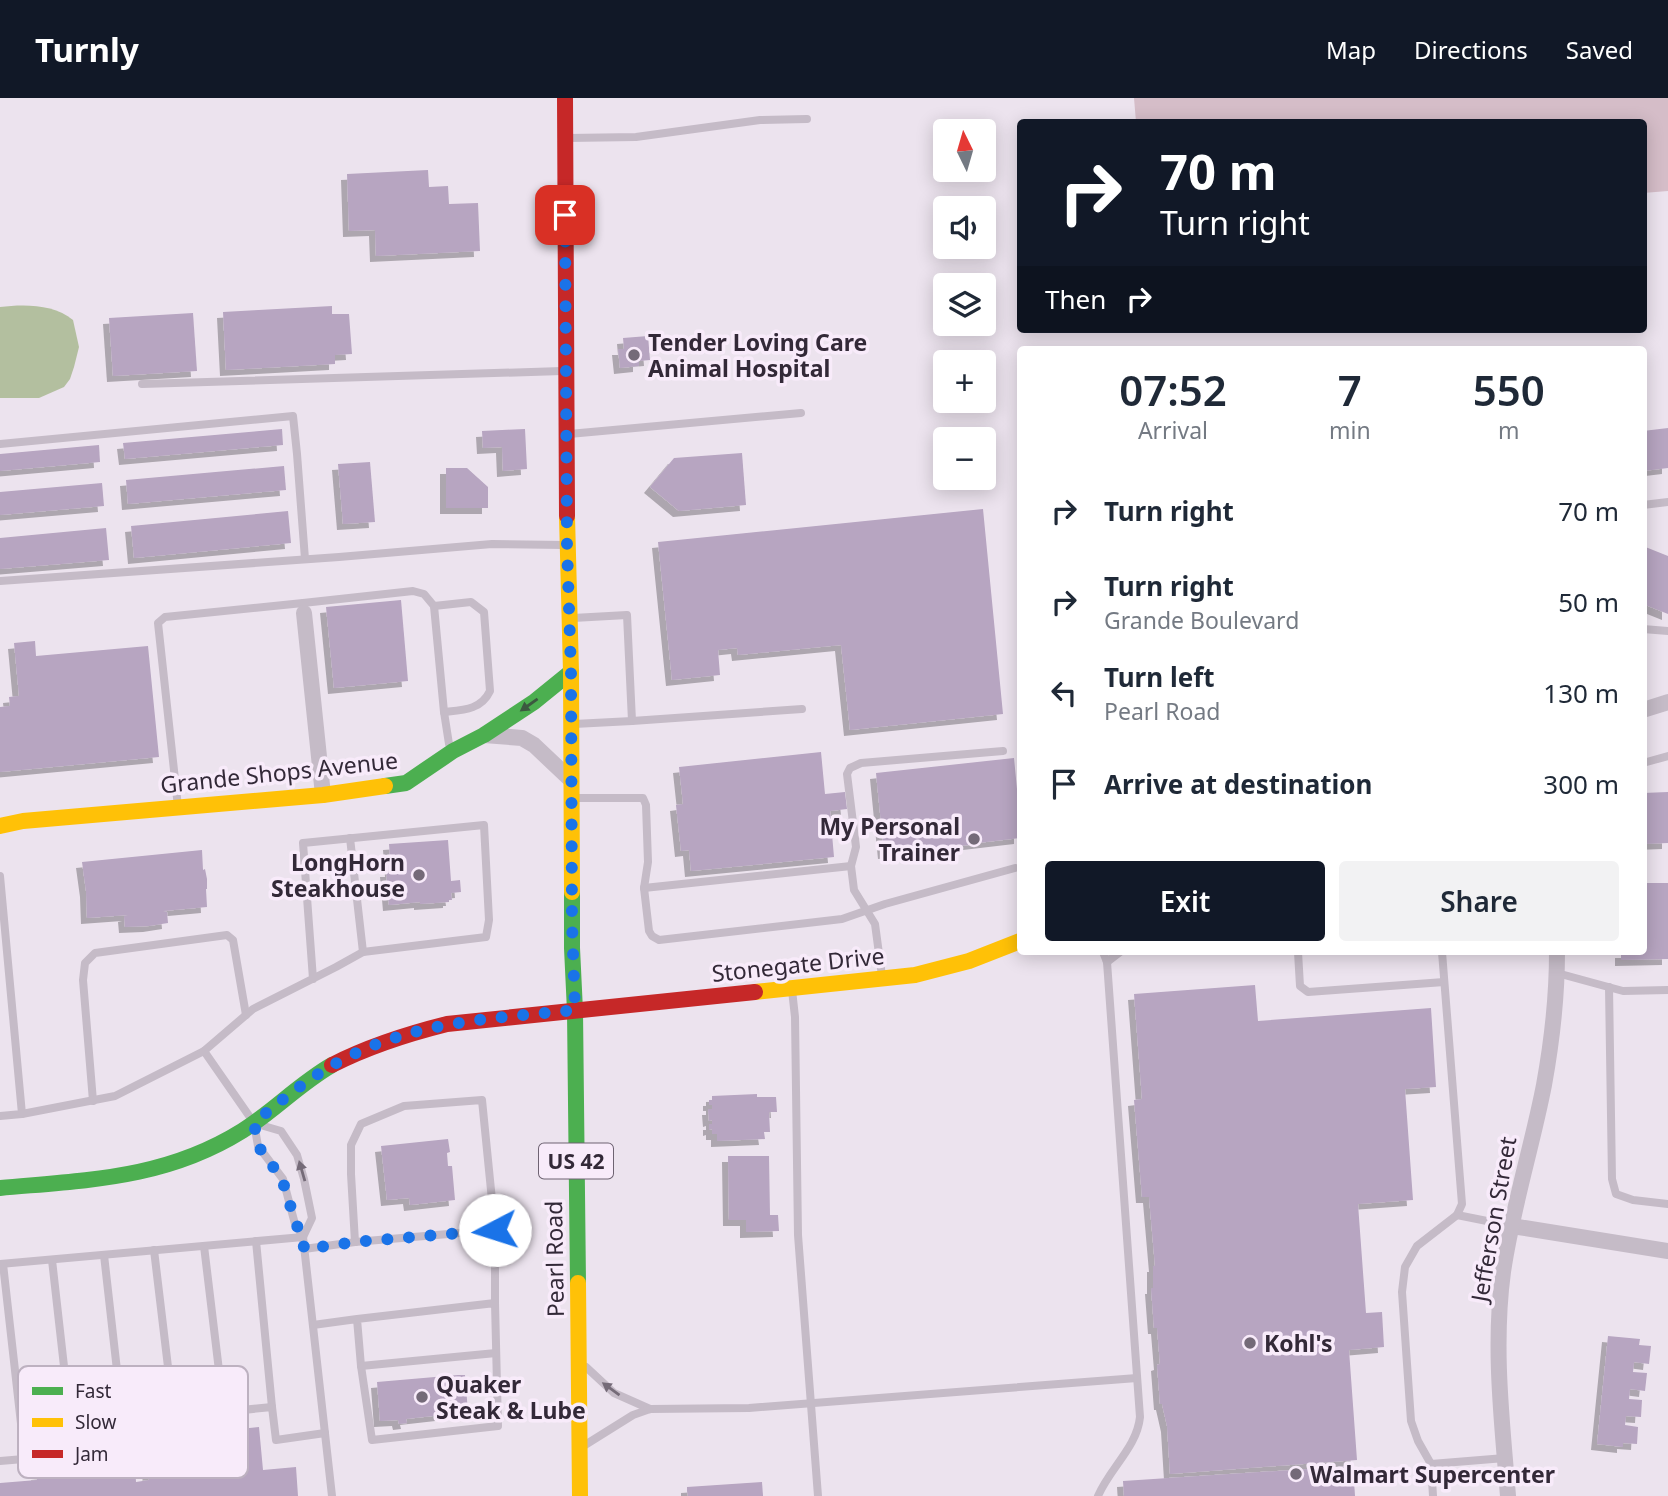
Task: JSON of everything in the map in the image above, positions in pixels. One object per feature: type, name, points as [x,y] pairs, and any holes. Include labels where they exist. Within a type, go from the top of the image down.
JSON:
[{"type":"street","name":"Pearl Road","points":[[565,98],[565,371],[580,1496]]},
{"type":"street","points":[[304,608],[323,795]]},
{"type":"street","name":"Grande Shops Avenue","points":[[0,826],[23,821],[323,795],[406,783],[534,702],[571,672]]},
{"type":"street","points":[[1647,709],[1668,702]]},
{"type":"street","points":[[484,735],[522,738],[571,780]]},
{"type":"street","name":"Stonegate Drive","points":[[0,1188],[132,1174],[196,1155],[254,1123],[313,1077],[346,1058],[381,1042],[413,1032],[447,1024],[915,975],[988,956],[1017,942]]},
{"type":"street","name":"Jefferson Street","points":[[1508,1496],[1498,1382],[1498,1326],[1503,1271],[1543,1087],[1552,1032],[1556,955]]},
{"type":"street","points":[[1512,1226],[1668,1251]]},
{"type":"lane","points":[[565,138],[636,137],[760,120],[807,119]]},
{"type":"lane","points":[[142,384],[565,371]]},
{"type":"lane","points":[[566,435],[801,413]]},
{"type":"lane","points":[[0,444],[293,416],[305,559]]},
{"type":"lane","points":[[1647,505],[1668,502]]},
{"type":"lane","points":[[0,581],[492,544],[567,545]]},
{"type":"lane","points":[[178,807],[159,623],[165,617],[304,608],[413,591],[424,594],[434,606],[444,712],[449,744],[453,751]]},
{"type":"lane","points":[[434,606],[471,602],[484,612],[490,691],[486,699],[470,709],[444,712]]},
{"type":"lane","points":[[570,619],[628,615],[632,721]]},
{"type":"lane","points":[[1647,629],[1668,631]]},
{"type":"lane","points":[[571,724],[802,709]]},
{"type":"lane","points":[[882,979],[875,924],[854,890],[852,866],[856,847],[847,774],[850,768],[861,764],[1003,751]]},
{"type":"lane","points":[[1647,762],[1668,756]]},
{"type":"lane","points":[[571,799],[643,798],[646,805],[648,862],[644,888],[649,931],[659,940],[842,919],[1015,868]]},
{"type":"lane","points":[[0,1116],[115,1096],[204,1051],[253,1009],[313,979],[363,952],[486,937],[489,920],[484,825],[303,843],[313,979]]},
{"type":"lane","points":[[350,838],[363,952]]},
{"type":"lane","points":[[644,888],[852,866]]},
{"type":"lane","points":[[0,876],[5,976],[22,1114]]},
{"type":"lane","points":[[93,1101],[83,980],[85,963],[94,953],[227,935],[233,940],[246,1015]]},
{"type":"lane","points":[[1098,1496],[1105,1479],[1132,1444],[1139,1429],[1140,1417],[1105,955]]},
{"type":"lane","points":[[1107,962],[1116,955]]},
{"type":"lane","points":[[1298,955],[1300,986],[1308,992],[1444,982]]},
{"type":"lane","points":[[1433,1496],[1431,1464],[1411,1421],[1402,1292],[1405,1267],[1417,1247],[1457,1215],[1462,1204],[1442,955]]},
{"type":"lane","points":[[1557,973],[1623,991],[1668,990]]},
{"type":"lane","points":[[792,987],[795,1017],[797,1235],[818,1496]]},
{"type":"lane","points":[[1609,987],[1612,1179],[1616,1194],[1633,1200],[1668,1204]]},
{"type":"lane","points":[[204,1051],[254,1123],[258,1146],[282,1179],[296,1224],[303,1237],[332,1496]]},
{"type":"lane","points":[[355,1242],[351,1145],[361,1124],[404,1106],[482,1100],[495,1230],[498,1426],[372,1440],[357,1319]]},
{"type":"lane","points":[[254,1123],[281,1131],[297,1155],[312,1218],[303,1237]]},
{"type":"lane","points":[[1457,1215],[1512,1226]]},
{"type":"lane","points":[[304,1249],[495,1230]]},
{"type":"lane","points":[[18,1402],[1,1264],[303,1237]]},
{"type":"lane","points":[[256,1241],[276,1440],[325,1433]]},
{"type":"lane","points":[[204,1246],[218,1366]]},
{"type":"lane","points":[[154,1250],[168,1366]]},
{"type":"lane","points":[[104,1255],[117,1366]]},
{"type":"lane","points":[[52,1260],[64,1366]]},
{"type":"lane","points":[[313,1325],[495,1303]]},
{"type":"lane","points":[[361,1366],[496,1353]]},
{"type":"lane","points":[[578,1360],[614,1393],[650,1409]]},
{"type":"lane","points":[[579,1449],[633,1415],[650,1409],[749,1408],[1137,1378]]},
{"type":"lane","points":[[248,1410],[272,1407]]},
{"type":"lane","points":[[1431,1464],[1504,1458]]},
{"type":"lane","points":[[0,1461],[18,1460]]},
{"type":"shaded area","points":[[1134,98],[1668,98],[1668,191],[1647,193],[1647,119],[1136,119]]},
{"type":"shaded area","points":[[0,307],[48,308],[73,320],[79,347],[70,379],[64,387],[39,398],[0,398]]},
{"type":"building","points":[[428,170],[429,187],[448,186],[449,204],[478,203],[480,251],[376,256],[375,230],[349,231],[347,174]]},
{"type":"building","points":[[332,306],[332,314],[349,314],[352,354],[335,355],[335,364],[226,370],[223,312]]},
{"type":"building","points":[[193,313],[197,371],[113,376],[109,318]]},
{"type":"building","name":"Tender Loving Care Animal Hospital","points":[[648,336],[650,360],[639,361],[639,366],[620,368],[618,349],[624,349],[623,338]]},
{"type":"building","points":[[1668,428],[1668,468],[1647,471],[1647,431]]},
{"type":"building","points":[[282,429],[283,445],[125,459],[123,443]]},
{"type":"building","points":[[525,429],[527,469],[503,471],[502,447],[483,448],[482,431]]},
{"type":"building","points":[[99,445],[100,462],[0,471],[0,454]]},
{"type":"building","points":[[742,453],[746,505],[679,511],[650,487],[674,458]]},
{"type":"building","points":[[370,462],[375,522],[343,524],[338,464]]},
{"type":"building","points":[[284,466],[286,490],[128,504],[126,480]]},
{"type":"building","points":[[446,468],[467,468],[488,487],[488,508],[446,508]]},
{"type":"building","points":[[102,483],[104,506],[0,515],[0,492]]},
{"type":"building","points":[[983,509],[1003,714],[850,730],[841,645],[738,655],[737,648],[718,650],[720,675],[672,680],[658,542]]},
{"type":"building","points":[[288,511],[291,543],[134,558],[131,526]]},
{"type":"building","points":[[106,528],[109,560],[0,569],[0,538]]},
{"type":"building","points":[[1647,548],[1668,556],[1668,614],[1647,606]]},
{"type":"building","points":[[401,600],[408,681],[334,688],[326,607]]},
{"type":"building","points":[[35,641],[36,656],[148,646],[159,757],[0,772],[0,707],[10,706],[9,697],[19,696],[14,643]]},
{"type":"building","points":[[821,752],[825,794],[845,792],[847,809],[830,811],[834,857],[691,871],[689,850],[681,851],[676,805],[683,804],[679,767]]},
{"type":"building","points":[[1014,758],[1017,838],[884,853],[876,773]]},
{"type":"building","points":[[1668,792],[1668,843],[1647,844],[1647,793]]},
{"type":"building","name":"LongHorn Steakhouse","points":[[448,840],[451,881],[460,880],[461,892],[451,893],[452,900],[449,902],[389,905],[386,871],[391,871],[389,844]]},
{"type":"building","points":[[202,850],[203,870],[205,869],[207,879],[207,907],[163,911],[167,912],[168,923],[149,926],[125,927],[124,916],[128,915],[87,918],[82,862]]},
{"type":"building","points":[[1647,883],[1668,883],[1668,959],[1621,960],[1621,955],[1647,955]]},
{"type":"building","points":[[1255,985],[1258,1021],[1431,1008],[1436,1087],[1405,1089],[1413,1200],[1358,1204],[1366,1313],[1382,1312],[1384,1347],[1349,1350],[1357,1460],[1170,1474],[1167,1426],[1160,1404],[1157,1328],[1154,1328],[1151,1288],[1155,1266],[1149,1197],[1142,1197],[1134,1100],[1142,1099],[1134,994]]},
{"type":"building","points":[[757,1094],[757,1097],[776,1097],[777,1112],[769,1112],[770,1132],[764,1132],[765,1139],[717,1141],[717,1134],[712,1134],[712,1129],[709,1130],[712,1120],[709,1121],[708,1109],[712,1109],[709,1100],[712,1100],[712,1096]]},
{"type":"building","points":[[448,1139],[448,1166],[452,1166],[455,1200],[410,1205],[409,1198],[387,1200],[381,1146]]},
{"type":"building","points":[[728,1156],[769,1156],[770,1215],[778,1215],[779,1231],[746,1232],[746,1220],[729,1220]]},
{"type":"building","points":[[1608,1336],[1640,1339],[1639,1345],[1651,1346],[1649,1364],[1634,1362],[1633,1372],[1647,1373],[1645,1391],[1630,1389],[1629,1399],[1642,1400],[1641,1417],[1626,1416],[1625,1425],[1638,1427],[1637,1444],[1623,1443],[1623,1447],[1597,1444]]},
{"type":"building","name":"Quaker Steak & Lube","points":[[465,1375],[468,1412],[406,1419],[407,1423],[399,1424],[398,1420],[380,1421],[377,1382]]},
{"type":"building","points":[[259,1427],[263,1470],[296,1467],[298,1496],[0,1496],[0,1483],[37,1478],[136,1478],[136,1482],[149,1478],[248,1478],[248,1428]]},
{"type":"building","name":"Walmart Supercenter","points":[[1353,1466],[1355,1496],[1124,1496],[1123,1481]]},
{"type":"building","points":[[762,1482],[763,1496],[688,1496],[687,1491],[687,1487]]},
{"type":"traffic: fast","points":[[385,786],[406,783],[534,702],[571,672]]},
{"type":"traffic: fast","points":[[572,892],[578,1283]]},
{"type":"traffic: fast","points":[[0,1188],[125,1175],[184,1159],[242,1131],[332,1065]]},
{"type":"traffic: slow","points":[[567,516],[572,892]]},
{"type":"traffic: slow","points":[[0,826],[23,821],[323,795],[385,786]]},
{"type":"traffic: slow","points":[[755,992],[915,975],[969,961],[1017,942]]},
{"type":"traffic: slow","points":[[578,1283],[580,1496]]},
{"type":"traffic: jam","points":[[565,98],[567,516]]},
{"type":"traffic: jam","points":[[332,1065],[388,1041],[447,1024],[755,992]]},
{"type":"place","name":"Tender Loving Care Animal Hospital","points":[[634,355]]},
{"type":"place","name":"My Personal Trainer","points":[[974,839]]},
{"type":"place","name":"LongHorn Steakhouse","points":[[419,875]]},
{"type":"place","name":"Kohl's","points":[[1250,1343]]},
{"type":"place","name":"Quaker Steak & Lube","points":[[422,1397]]},
{"type":"place","name":"Walmart Supercenter","points":[[1296,1474]]},
{"type":"route","points":[[495,1230],[304,1249],[303,1237],[296,1224],[282,1179],[258,1146],[254,1123],[313,1077],[381,1042],[447,1024],[575,1010],[567,545],[565,215]]}]
